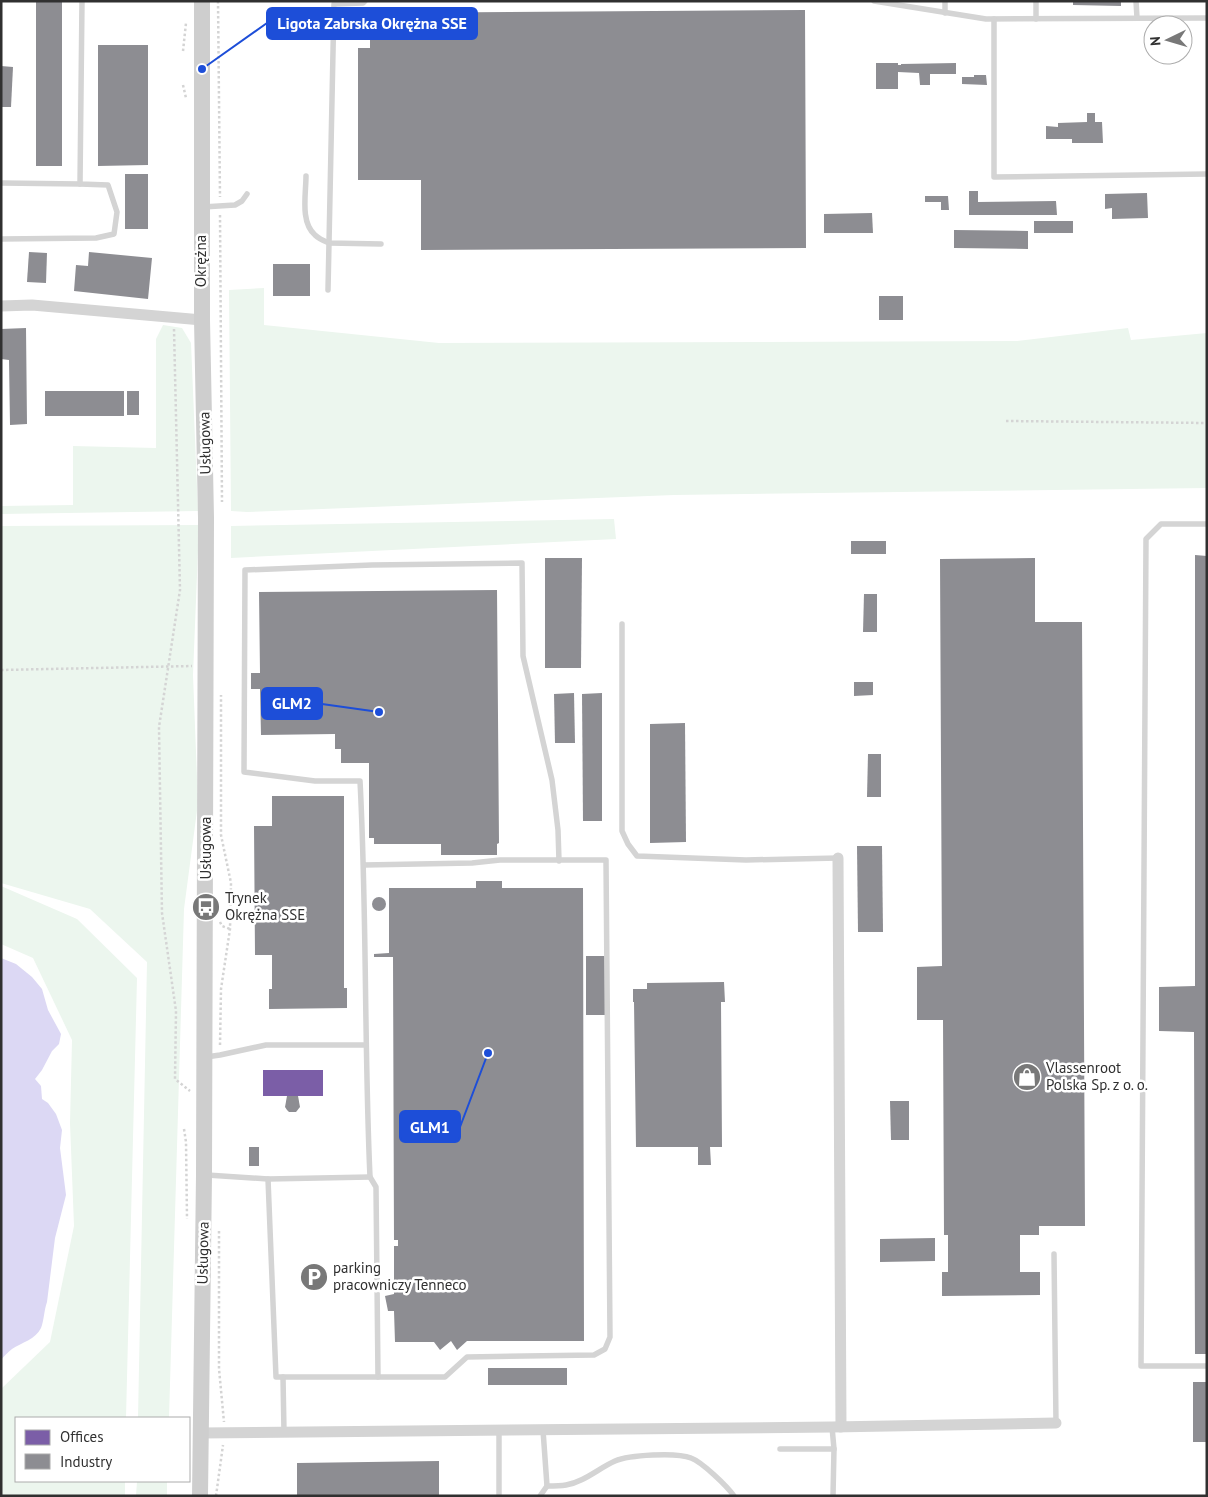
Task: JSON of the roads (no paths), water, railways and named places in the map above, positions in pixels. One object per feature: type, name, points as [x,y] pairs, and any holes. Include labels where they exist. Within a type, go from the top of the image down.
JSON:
[{"type":"street","name":"Okrężna","points":[[202,1],[202,320]]},
{"type":"street","points":[[1,306],[32,305],[202,320]]},
{"type":"street","name":"Usługowa","points":[[200,1496],[205,1057],[206,666],[206,518],[202,320]]},
{"type":"street","points":[[836,1427],[838,858]]},
{"type":"street","points":[[201,1433],[1056,1423]]},
{"type":"lane","points":[[80,184],[82,1]]},
{"type":"lane","points":[[328,290],[334,4],[362,4],[365,1]]},
{"type":"lane","points":[[874,1],[994,19],[1207,18]]},
{"type":"lane","points":[[945,1],[945,13]]},
{"type":"lane","points":[[1036,1],[1036,19]]},
{"type":"lane","points":[[1136,1],[1137,18]]},
{"type":"lane","points":[[994,19],[994,177],[1207,174]]},
{"type":"lane","points":[[306,176],[307,224],[314,235],[328,243],[381,244]]},
{"type":"lane","points":[[1,182],[108,185],[117,212],[114,234],[96,238],[1,239]]},
{"type":"lane","points":[[201,207],[235,205],[242,202],[247,194]]},
{"type":"lane","points":[[1207,524],[1161,524],[1146,540],[1141,1366],[1207,1366]]},
{"type":"lane","points":[[378,1377],[376,1187],[370,1178],[364,864],[360,781],[315,781],[244,772],[245,570],[372,565],[522,563],[523,656],[552,780],[558,830],[559,860]]},
{"type":"lane","points":[[622,624],[622,831],[628,844],[637,856],[746,860],[838,858]]},
{"type":"lane","points":[[268,1179],[276,1377],[445,1377],[467,1356],[594,1355],[605,1348],[610,1337],[606,860],[364,864]]},
{"type":"lane","points":[[205,1057],[266,1045],[366,1044]]},
{"type":"lane","points":[[204,1175],[268,1179],[370,1178]]},
{"type":"lane","points":[[1054,1254],[1056,1423]]},
{"type":"lane","points":[[283,1377],[284,1432]]},
{"type":"lane","points":[[833,1496],[836,1427]]},
{"type":"lane","points":[[499,1430],[500,1496]]},
{"type":"lane","points":[[540,1496],[547,1486],[544,1467],[543,1430]]},
{"type":"lane","points":[[780,1449],[834,1448]]},
{"type":"lane","points":[[547,1486],[566,1486],[577,1482],[614,1461],[630,1456],[678,1454],[692,1458],[727,1486],[734,1495]]},
{"type":"place","name":"Ligota Zabrska Okrężna SSE","points":[[202,69]]},
{"type":"place","name":"GLM2","points":[[379,712]]},
{"type":"place","name":"Trynek Okrężna SSE","points":[[206,907]]},
{"type":"place","name":"GLM1","points":[[488,1053]]},
{"type":"place","name":"Vlassenroot Polska Sp. z o. o.","points":[[1027,1077]]},
{"type":"place","name":"parking pracowniczy Tenneco","points":[[314,1277]]}]
